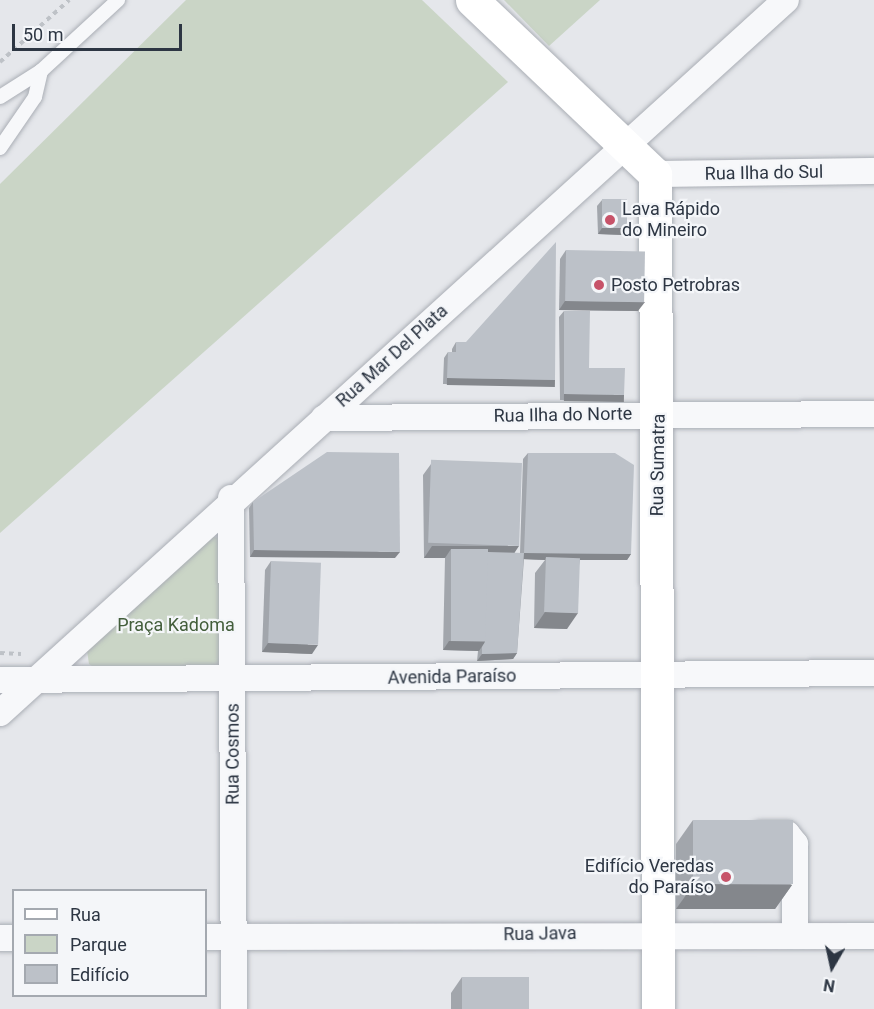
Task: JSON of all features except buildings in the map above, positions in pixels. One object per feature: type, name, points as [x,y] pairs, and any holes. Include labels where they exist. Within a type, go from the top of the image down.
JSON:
[{"type":"street","points":[[472,0],[655,174]]},
{"type":"street","name":"Rua Mar Del Plata","points":[[0,713],[231,498],[324,418],[622,145],[786,0]]},
{"type":"street","name":"Rua Ilha do Sul","points":[[655,174],[874,171]]},
{"type":"street","name":"Rua Sumatra","points":[[655,174],[660,413],[655,674],[658,1009]]},
{"type":"street","name":"Rua Ilha do Norte","points":[[324,418],[660,413],[874,414]]},
{"type":"street","name":"Rua Cosmos","points":[[231,498],[234,680],[232,937],[234,1009]]},
{"type":"street","name":"Avenida Paraíso","points":[[0,680],[30,683],[874,673]]},
{"type":"street","points":[[741,834],[787,834],[795,844],[795,936]]},
{"type":"street","name":"Rua Java","points":[[207,937],[657,933],[874,936]]},
{"type":"lane","points":[[0,97],[41,71],[118,0]]},
{"type":"lane","points":[[0,147],[35,97],[41,71]]},
{"type":"path","points":[[0,62],[69,0]]},
{"type":"path","points":[[0,653],[25,654]]},
{"type":"green space","points":[[186,0],[422,0],[508,82],[0,533],[0,184]]},
{"type":"green space","points":[[504,0],[600,0],[549,46]]},
{"type":"green space","name":"Praça Kadoma","points":[[210,536],[219,538],[222,668],[98,670],[89,664],[86,644]]},
{"type":"place","name":"Lava Rápido do Mineiro","points":[[610,220]]},
{"type":"place","name":"Posto Petrobras","points":[[599,285]]},
{"type":"place","name":"Edifício Veredas do Paraíso","points":[[726,877]]}]
